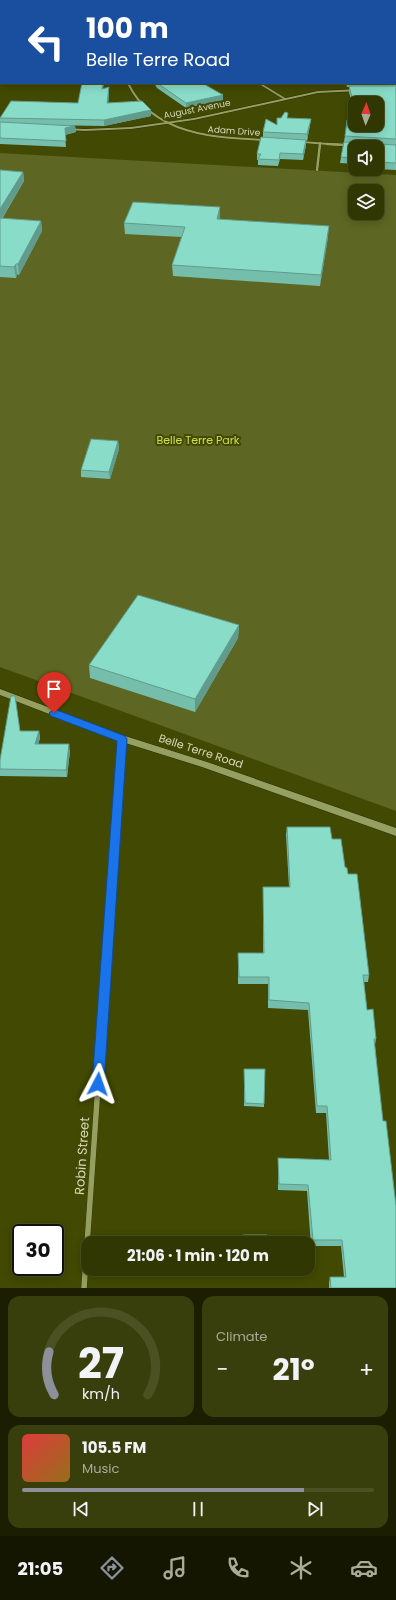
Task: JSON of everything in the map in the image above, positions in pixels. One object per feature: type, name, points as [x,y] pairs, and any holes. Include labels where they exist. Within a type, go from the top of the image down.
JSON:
[{"type":"street","name":"Adam Drive","points":[[128,84],[133,96],[169,123],[188,132],[208,137],[268,140]]},
{"type":"street","points":[[261,84],[285,99]]},
{"type":"street","name":"August Avenue","points":[[62,128],[86,130],[131,128],[169,123],[330,90],[367,90]]},
{"type":"street","points":[[297,142],[348,145]]},
{"type":"street","points":[[316,170],[320,143]]},
{"type":"street","name":"Belle Terre Road","points":[[0,692],[122,739],[204,764],[396,832]]},
{"type":"street","name":"Robin Street","points":[[84,1288],[122,739]]},
{"type":"green space","name":"Belle Terre Park","points":[[0,153],[348,172],[348,176],[396,175],[396,811],[0,667]]},
{"type":"building","points":[[82,84],[103,84],[102,89],[109,87],[107,103],[142,101],[151,110],[104,120],[0,118],[11,101],[78,103]]},
{"type":"building","points":[[158,84],[204,84],[223,95],[186,103]]},
{"type":"building","points":[[349,86],[396,86],[396,139],[345,136],[347,120],[348,132],[384,132],[384,96],[352,96]]},
{"type":"building","points":[[285,112],[288,113],[287,118],[311,119],[307,134],[263,132],[266,119],[277,125],[277,118],[281,118]]},
{"type":"building","points":[[0,122],[75,126],[65,128],[66,141],[0,138]]},
{"type":"building","points":[[261,137],[306,140],[303,154],[280,153],[279,160],[258,159],[261,154],[257,154]]},
{"type":"building","points":[[344,142],[348,142],[348,158],[341,157]]},
{"type":"building","points":[[384,144],[396,145],[396,163],[384,162]]},
{"type":"building","points":[[0,170],[23,172],[0,209]]},
{"type":"building","points":[[133,202],[220,207],[217,219],[329,226],[321,275],[172,265],[185,227],[124,223]]},
{"type":"building","points":[[0,218],[41,221],[18,264],[14,267],[0,266]]},
{"type":"building","points":[[91,439],[118,441],[109,472],[81,470]]},
{"type":"building","points":[[138,595],[239,625],[195,699],[89,665]]},
{"type":"building","points":[[11,696],[15,696],[20,731],[39,731],[35,744],[69,744],[66,770],[0,769],[0,760]]},
{"type":"building","points":[[287,827],[330,827],[332,839],[341,839],[345,867],[347,868],[348,874],[357,874],[369,975],[363,975],[367,1010],[373,1009],[376,1039],[374,1039],[383,1121],[386,1121],[396,1206],[396,1288],[331,1288],[330,1277],[346,1277],[342,1240],[315,1240],[315,1236],[313,1236],[308,1185],[279,1184],[278,1158],[331,1160],[327,1106],[317,1106],[309,1003],[269,1000],[269,977],[239,977],[238,953],[264,953],[263,887],[290,887]]},
{"type":"building","points":[[244,1069],[265,1069],[264,1104],[245,1103]]},
{"type":"building","points":[[243,1235],[267,1235],[267,1236]]},
{"type":"route","points":[[54,713],[122,739],[98,1084]]}]
